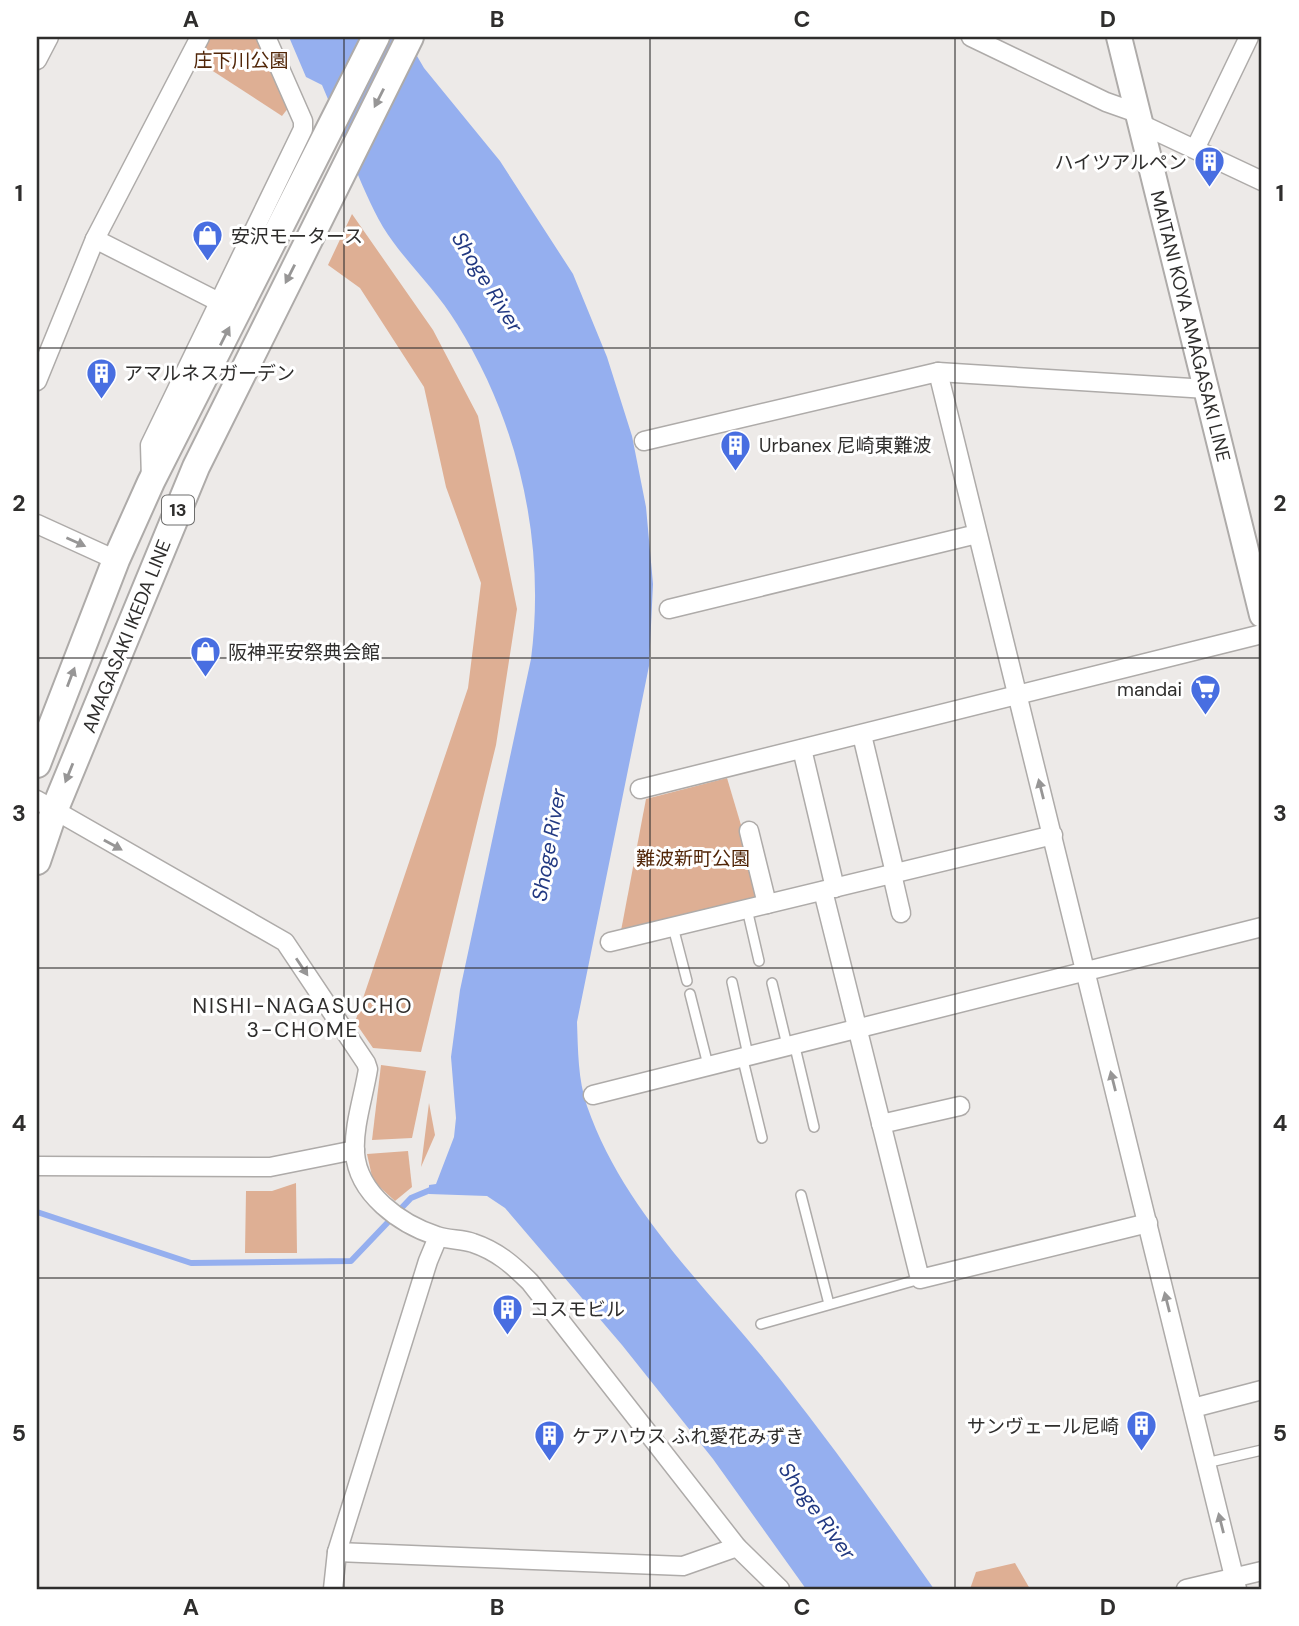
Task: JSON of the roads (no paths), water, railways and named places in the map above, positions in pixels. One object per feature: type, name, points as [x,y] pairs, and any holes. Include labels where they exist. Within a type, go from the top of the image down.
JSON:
[{"type":"main road","name":"AMAGASAKI IKEDA LINE","points":[[37,764],[116,560],[151,482],[376,37]]},
{"type":"main road","name":"AMAGASAKI IKEDA LINE","points":[[37,861],[45,806],[196,467],[410,37]]},
{"type":"main road","name":"MAITANI KOYA AMAGASAKI LINE","points":[[1119,37],[1262,615]]},
{"type":"street","points":[[37,60],[50,37]]},
{"type":"street","points":[[37,381],[95,239],[200,37]]},
{"type":"street","points":[[151,482],[150,445],[303,129],[303,121],[266,37]]},
{"type":"street","points":[[971,37],[1262,181]]},
{"type":"street","points":[[1196,147],[1249,37]]},
{"type":"street","points":[[95,239],[219,302]]},
{"type":"street","points":[[644,440],[938,372],[1207,389]]},
{"type":"street","points":[[938,372],[1236,1584]]},
{"type":"street","points":[[37,524],[116,560]]},
{"type":"street","points":[[669,609],[977,534]]},
{"type":"street","points":[[640,789],[862,736],[1262,634]]},
{"type":"street","points":[[862,736],[901,913]]},
{"type":"street","points":[[803,749],[856,1027],[920,1279],[1148,1223]]},
{"type":"street","points":[[45,806],[285,942],[369,1069],[355,1150],[357,1171],[381,1204],[401,1220],[438,1237],[473,1242],[505,1258],[530,1282],[737,1548],[779,1589]]},
{"type":"street","points":[[749,831],[767,904]]},
{"type":"street","points":[[610,942],[1053,835]]},
{"type":"street","points":[[593,1095],[1262,927]]},
{"type":"street","points":[[881,1124],[960,1106]]},
{"type":"street","points":[[37,1166],[270,1167],[355,1150]]},
{"type":"street","points":[[333,1589],[337,1552],[428,1261],[438,1237]]},
{"type":"street","points":[[1193,1408],[1262,1390]]},
{"type":"street","points":[[337,1552],[683,1566],[737,1548]]},
{"type":"street","points":[[1186,1589],[1236,1584],[1262,1571]]},
{"type":"lane","points":[[747,909],[759,961]]},
{"type":"lane","points":[[673,927],[687,981]]},
{"type":"lane","points":[[732,982],[762,1139]]},
{"type":"lane","points":[[772,983],[814,1128]]},
{"type":"lane","points":[[690,994],[708,1065]]},
{"type":"lane","points":[[802,1195],[828,1304]]},
{"type":"lane","points":[[761,1324],[920,1279]]},
{"type":"lane","points":[[1206,1462],[1262,1450]]},
{"type":"water","name":"Shoge River","points":[[289,37],[406,37],[424,68],[500,161],[573,274],[607,357],[632,436],[646,507],[653,584],[649,666],[577,1022],[584,1096],[603,1145],[646,1216],[800,1405],[934,1589],[806,1589],[713,1459],[622,1345],[505,1208],[487,1196],[429,1194],[429,1185],[436,1184],[454,1137],[456,1118],[451,1057],[460,990],[531,659],[535,615],[531,528],[512,443],[479,362],[449,311],[383,227],[358,176],[322,85],[306,77]]},
{"type":"waterway","points":[[37,1212],[191,1263],[351,1261],[411,1198],[435,1188]]},
{"type":"place","name":"ハイツアルペン","points":[[1210,189]]},
{"type":"place","name":"安沢モータース","points":[[208,263]]},
{"type":"place","name":"アマルネスガーデン","points":[[101,400]]},
{"type":"place","name":"Urbanex 尼崎東難波","points":[[736,472]]},
{"type":"place","name":"阪神平安祭典会館","points":[[205,679]]},
{"type":"place","name":"mandai","points":[[1205,716]]},
{"type":"place","name":"コスモビル","points":[[507,1336]]},
{"type":"place","name":"サンヴェール尼崎","points":[[1142,1453]]},
{"type":"place","name":"ケアハウス ふれ愛花みずき","points":[[549,1463]]},
{"type":"district","name":"NISHI-NAGASUCHO 3-CHOME","points":[[303,1018]]},
{"type":"park label","name":"庄下川公園","points":[[241,60]]},
{"type":"park label","name":"難波新町公園","points":[[693,858]]}]
